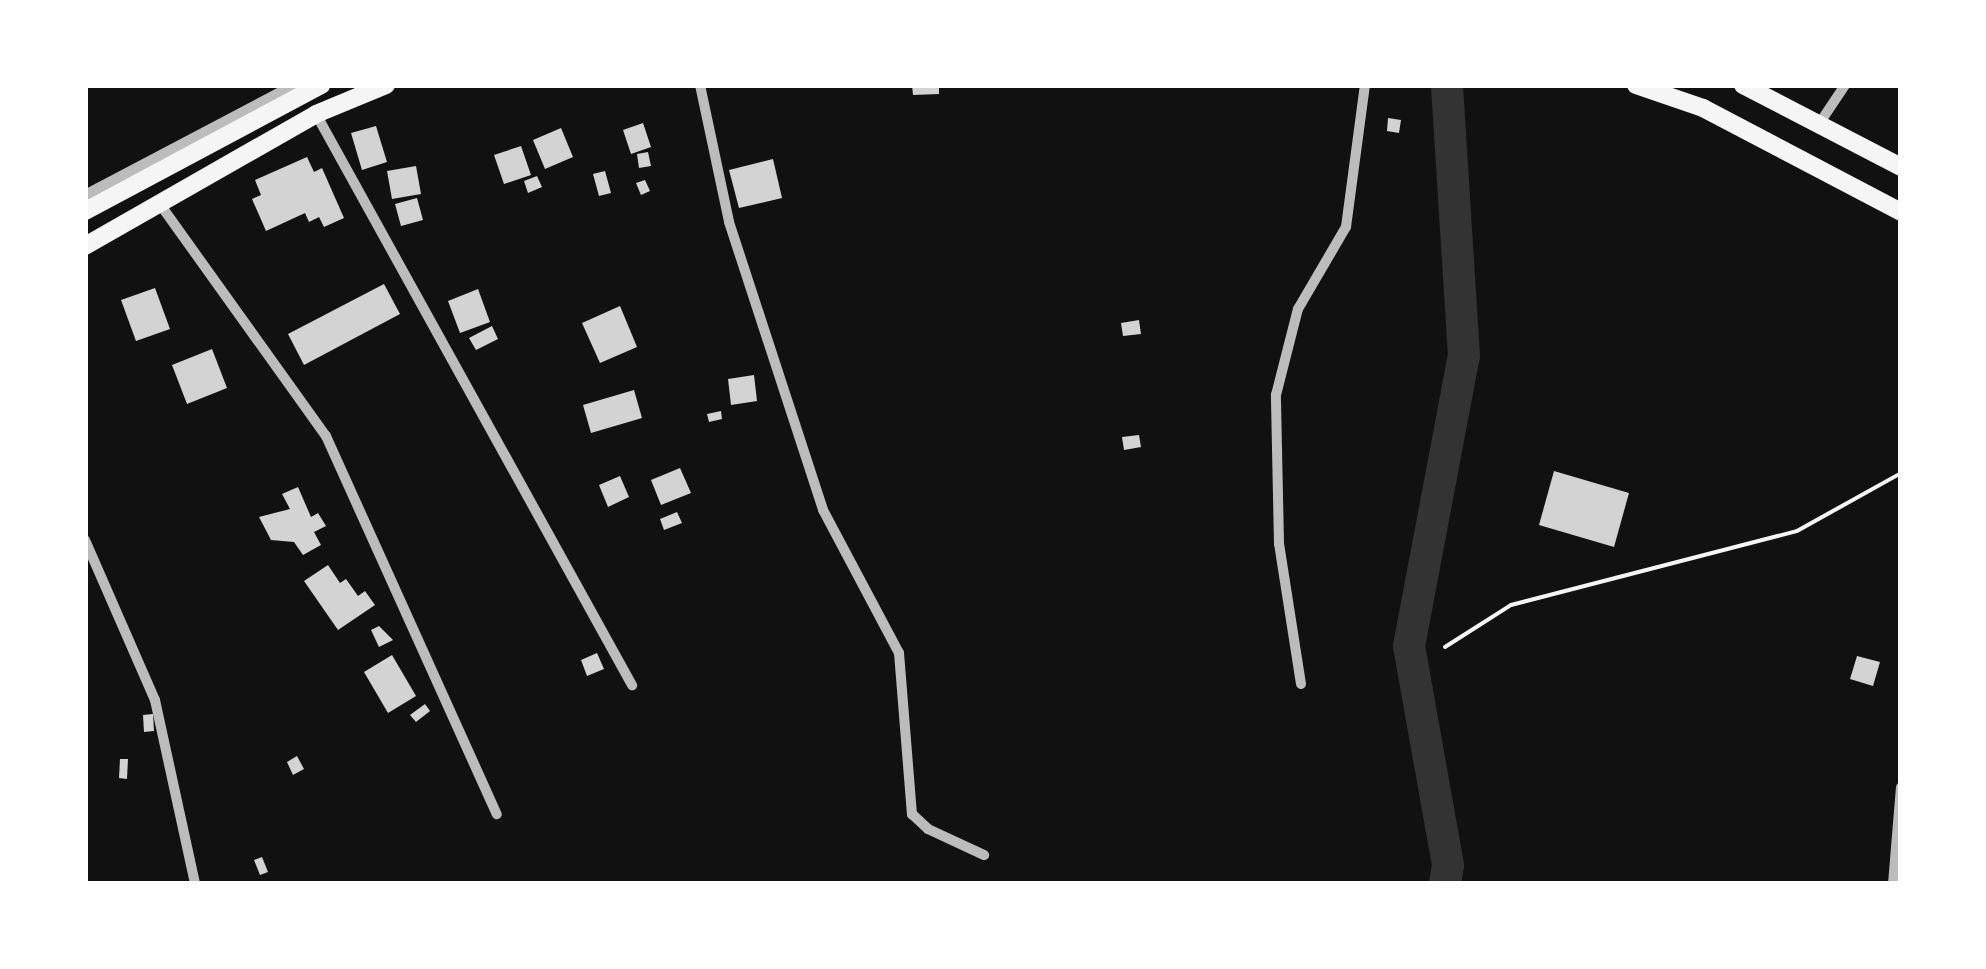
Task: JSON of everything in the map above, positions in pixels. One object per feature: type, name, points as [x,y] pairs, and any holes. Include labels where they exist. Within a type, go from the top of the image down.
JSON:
[{"type":"main road","points":[[85,211],[322,85]]},
{"type":"main road","points":[[85,246],[162,206],[316,114],[386,85]]},
{"type":"main road","points":[[1636,85],[1704,108],[1901,212]]},
{"type":"main road","points":[[1743,85],[1817,128],[1901,166]]},
{"type":"street","points":[[85,195],[294,85]]},
{"type":"street","points":[[700,85],[730,222],[823,510],[899,653],[912,814],[984,856]]},
{"type":"street","points":[[1301,684],[1279,544],[1276,395],[1298,309],[1346,228],[1365,85]]},
{"type":"street","points":[[1817,128],[1845,85]]},
{"type":"street","points":[[316,114],[632,685]]},
{"type":"street","points":[[162,206],[326,436],[497,814]]},
{"type":"street","points":[[85,540],[155,700],[195,884]]},
{"type":"street","points":[[1892,884],[1901,786]]},
{"type":"path","points":[[1445,647],[1511,605],[1797,531],[1901,473]]},
{"type":"building","points":[[912,85],[939,85],[939,94],[913,95]]},
{"type":"building","points":[[1388,118],[1401,120],[1399,133],[1387,131]]},
{"type":"building","points":[[643,123],[651,147],[631,154],[623,130]]},
{"type":"building","points":[[376,126],[387,162],[362,170],[351,133]]},
{"type":"building","points":[[561,128],[573,157],[545,169],[533,140]]},
{"type":"building","points":[[521,146],[531,175],[504,184],[494,155]]},
{"type":"building","points":[[648,152],[651,166],[639,168],[637,154]]},
{"type":"building","points":[[307,157],[314,172],[322,168],[344,218],[324,227],[319,217],[309,222],[305,213],[266,231],[252,199],[261,195],[255,180]]},
{"type":"building","points":[[773,159],[782,198],[739,208],[729,170]]},
{"type":"building","points":[[416,166],[421,194],[392,199],[387,171]]},
{"type":"building","points":[[605,171],[611,193],[599,196],[593,174]]},
{"type":"building","points":[[537,176],[542,187],[528,193],[524,181]]},
{"type":"building","points":[[645,180],[650,191],[641,195],[636,183]]},
{"type":"building","points":[[417,198],[423,220],[401,226],[395,204]]},
{"type":"building","points":[[384,284],[400,314],[304,365],[288,334]]},
{"type":"building","points":[[155,288],[170,329],[136,341],[121,300]]},
{"type":"building","points":[[478,289],[490,322],[460,333],[448,301]]},
{"type":"building","points":[[620,306],[637,347],[600,363],[582,323]]},
{"type":"building","points":[[1139,320],[1141,334],[1123,336],[1121,323]]},
{"type":"building","points":[[492,326],[498,339],[476,350],[469,338]]},
{"type":"building","points":[[212,349],[227,388],[187,404],[172,365]]},
{"type":"building","points":[[754,375],[757,401],[731,405],[728,379]]},
{"type":"building","points":[[634,390],[642,418],[591,433],[583,405]]},
{"type":"building","points":[[721,411],[722,419],[709,422],[707,414]]},
{"type":"building","points":[[1139,435],[1141,447],[1124,450],[1122,437]]},
{"type":"building","points":[[680,468],[691,493],[661,505],[651,480]]},
{"type":"building","points":[[1554,471],[1629,493],[1614,547],[1539,525]]},
{"type":"building","points":[[620,476],[629,497],[608,507],[599,485]]},
{"type":"building","points":[[298,487],[311,517],[318,513],[326,526],[314,532],[321,545],[303,555],[294,542],[271,540],[259,517],[290,509],[282,494]]},
{"type":"building","points":[[677,512],[682,523],[664,530],[660,519]]},
{"type":"building","points":[[328,565],[340,583],[346,579],[358,596],[365,591],[375,605],[338,630],[304,581]]},
{"type":"building","points":[[379,626],[393,640],[379,647],[371,630]]},
{"type":"building","points":[[597,653],[604,669],[587,676],[581,660]]},
{"type":"building","points":[[392,655],[416,696],[388,713],[364,672]]},
{"type":"building","points":[[1857,656],[1880,662],[1873,686],[1850,679]]},
{"type":"building","points":[[425,704],[430,711],[416,722],[410,715]]},
{"type":"building","points":[[153,714],[154,731],[144,732],[143,715]]},
{"type":"building","points":[[297,756],[304,769],[293,775],[287,762]]},
{"type":"building","points":[[120,759],[128,759],[127,779],[119,778]]},
{"type":"building","points":[[262,857],[268,872],[260,875],[254,860]]},
{"type":"waterway","points":[[1445,884],[1448,865],[1409,646],[1464,356],[1447,85]]}]
